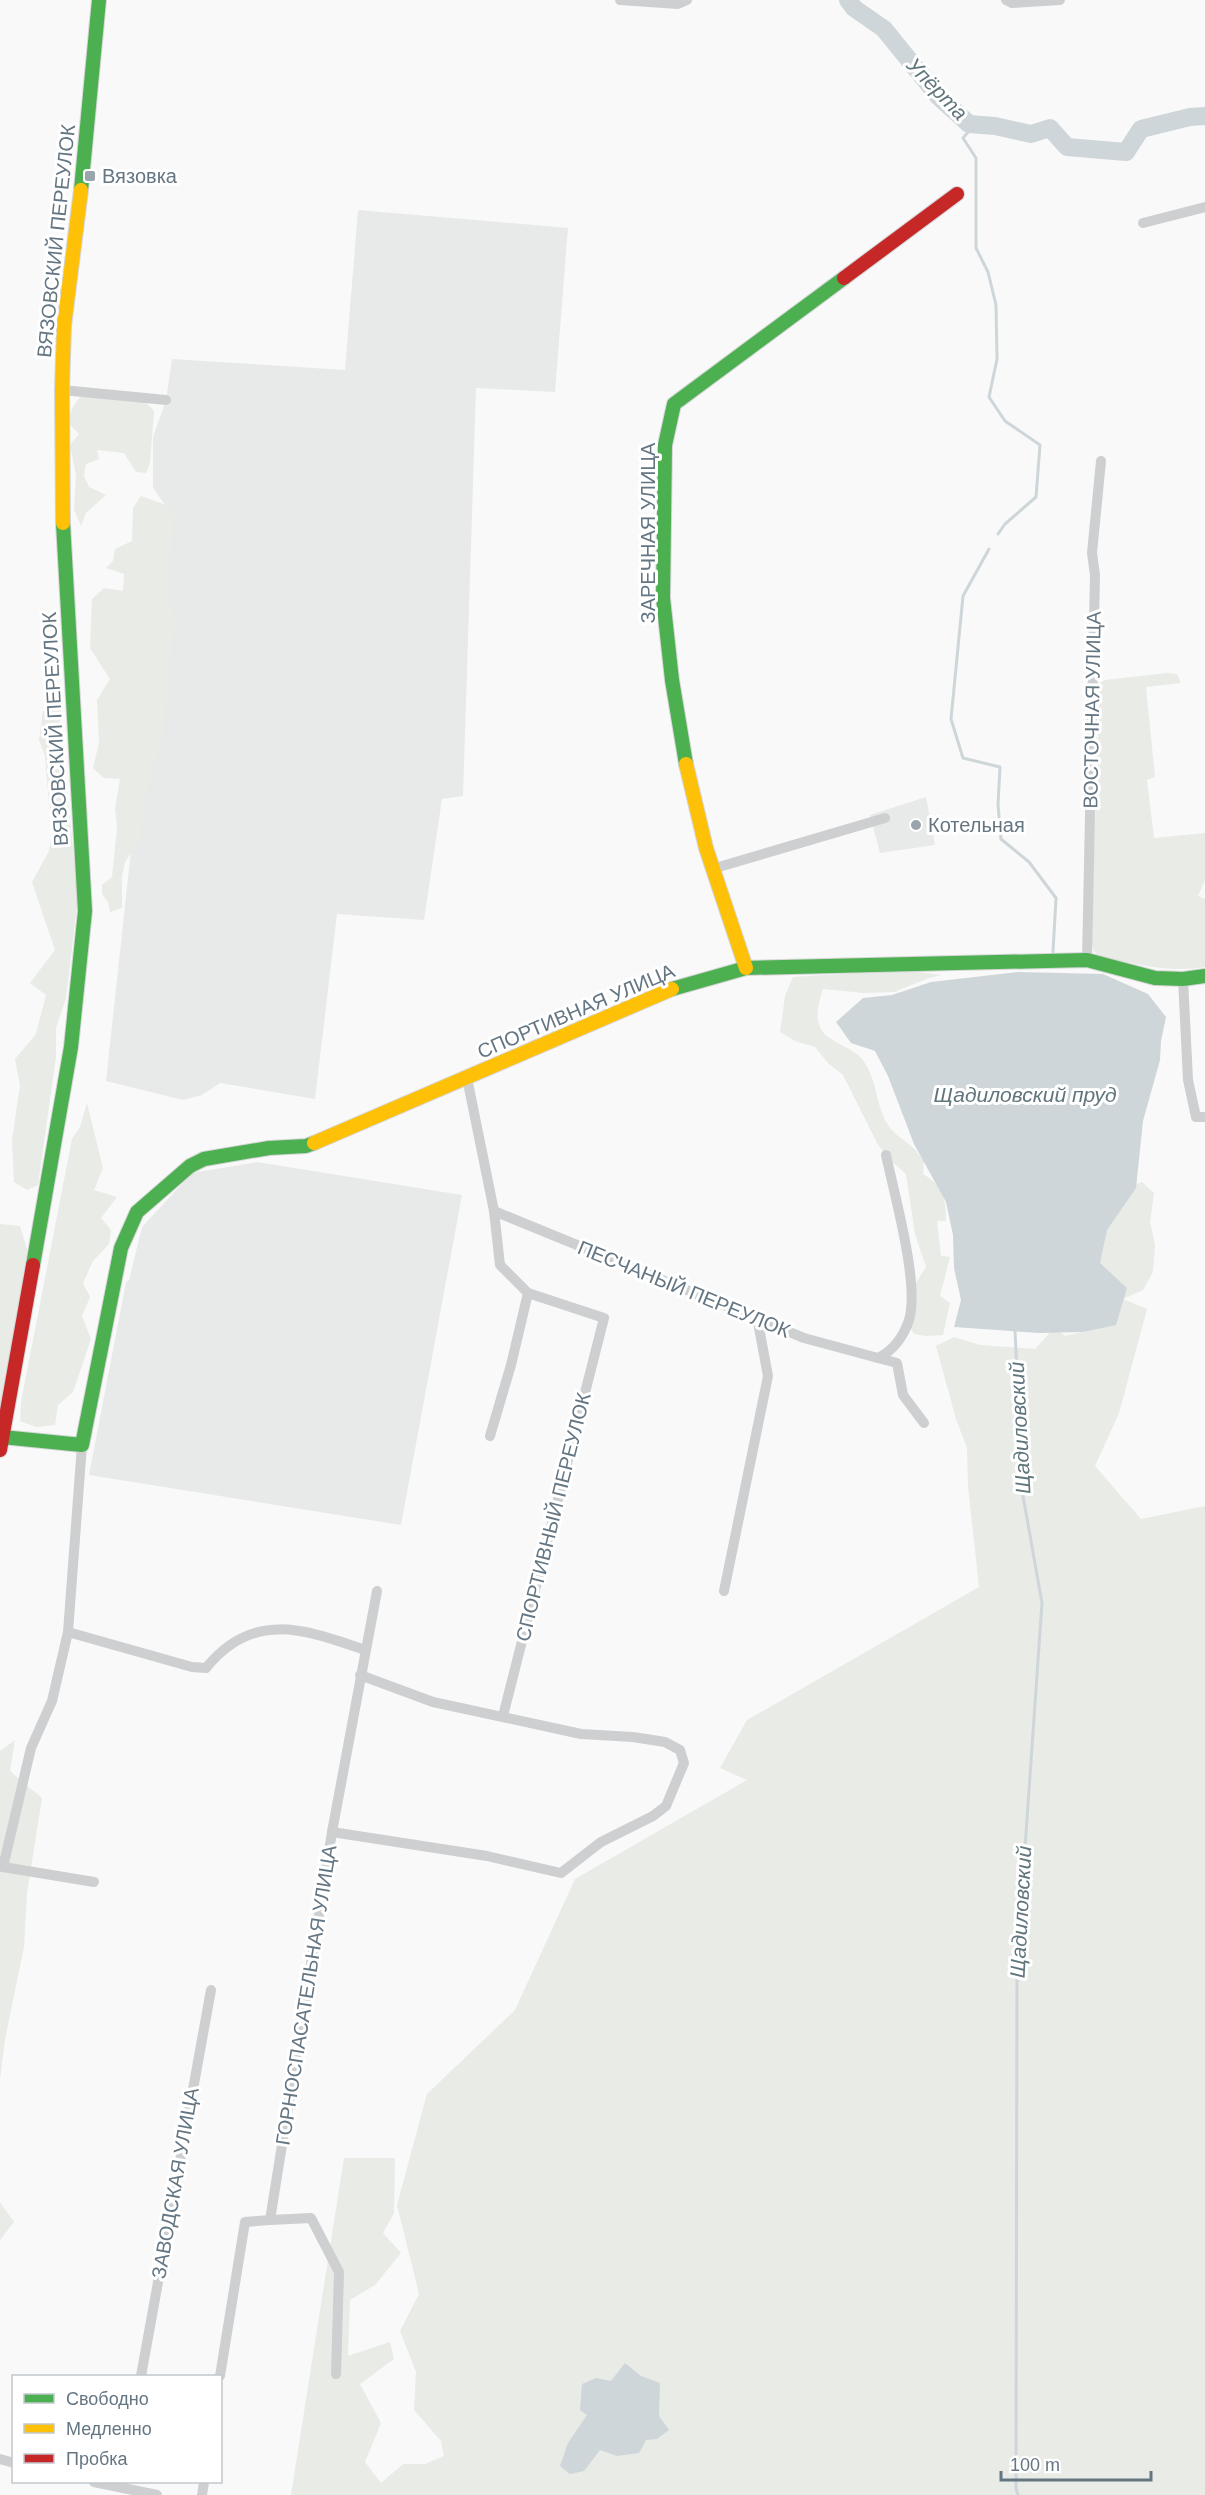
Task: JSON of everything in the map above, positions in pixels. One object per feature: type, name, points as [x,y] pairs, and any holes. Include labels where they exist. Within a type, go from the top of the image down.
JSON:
[{"type":"street","name":"ВЯЗОВСКИЙ ПЕРЕУЛОК","points":[[1,1443],[66,1082],[81,974],[85,912],[63,517],[62,390],[64,326],[79,206],[99,0]]},
{"type":"street","points":[[620,0],[678,4],[687,0]]},
{"type":"street","points":[[1006,0],[1012,3],[1060,0]]},
{"type":"street","name":"ЗАРЕЧНАЯ УЛИЦА","points":[[746,968],[712,869],[682,746],[663,598],[665,445],[675,404],[957,194]]},
{"type":"street","points":[[1143,223],[1205,207]]},
{"type":"street","points":[[62,390],[166,400]]},
{"type":"street","name":"ВОСТОЧНАЯ УЛИЦА","points":[[1087,960],[1095,575],[1092,553],[1101,461]]},
{"type":"street","points":[[712,869],[885,818]]},
{"type":"street","name":"СПОРТИВНАЯ УЛИЦА","points":[[82,1445],[121,1248],[137,1212],[190,1166],[204,1159],[270,1148],[306,1146],[659,993],[746,968],[1087,960],[1155,978],[1183,979],[1205,976]]},
{"type":"street","points":[[1183,979],[1188,1080],[1196,1117],[1205,1117]]},
{"type":"street","points":[[467,1078],[494,1211],[500,1265],[528,1293],[511,1365],[490,1436]]},
{"type":"street","points":[[878,1358],[889,1353],[895,1346],[909,1319],[912,1291],[886,1155]]},
{"type":"street","name":"ПЕСЧАНЫЙ ПЕРЕУЛОК","points":[[494,1211],[804,1338],[878,1358]]},
{"type":"street","name":"СПОРТИВНЫЙ ПЕРЕУЛОК","points":[[503,1716],[603,1318],[528,1293]]},
{"type":"street","points":[[724,1591],[768,1376],[757,1317]]},
{"type":"street","points":[[878,1358],[897,1363],[903,1395],[924,1423]]},
{"type":"street","points":[[1,1443],[82,1445],[68,1632],[52,1701],[31,1748],[1,1867],[94,1882]]},
{"type":"street","name":"ГОРНОСПАСАТЕЛЬНАЯ УЛИЦА","points":[[270,2220],[332,1832],[377,1591]]},
{"type":"street","points":[[68,1632],[192,1667],[206,1668],[219,1652],[239,1638],[264,1630],[292,1628],[316,1633],[365,1650]]},
{"type":"street","points":[[332,1832],[487,1856],[561,1873],[601,1842],[653,1816],[666,1806],[684,1763],[680,1750],[665,1742],[633,1737],[581,1734],[434,1702],[360,1675]]},
{"type":"street","name":"ЗАВОДСКАЯ УЛИЦА","points":[[141,2375],[211,1990]]},
{"type":"street","points":[[220,2375],[244,2222],[311,2218],[339,2271],[336,2374]]},
{"type":"street","points":[[122,2485],[157,2495]]},
{"type":"shaded area","points":[[358,210],[568,228],[555,392],[476,388],[463,796],[442,799],[424,920],[337,914],[315,1099],[220,1083],[202,1095],[183,1100],[106,1081],[168,509],[153,488],[153,437],[166,400],[172,359],[345,370]]},
{"type":"shaded area","points":[[83,394],[144,401],[154,411],[150,463],[146,473],[136,472],[124,453],[97,450],[99,459],[86,464],[84,476],[89,487],[106,495],[86,513],[81,526],[74,509],[76,476],[70,445],[79,434],[67,421],[74,405]]},
{"type":"shaded area","points":[[141,496],[175,508],[167,594],[175,617],[162,744],[153,766],[142,817],[141,838],[125,862],[122,876],[122,908],[110,912],[108,902],[102,894],[102,885],[112,877],[117,828],[115,808],[120,779],[104,778],[93,768],[99,743],[97,700],[110,679],[90,648],[92,599],[104,588],[123,591],[124,574],[106,568],[113,561],[115,549],[132,541],[133,508]]},
{"type":"shaded area","points":[[1167,673],[1177,674],[1181,683],[1146,687],[1155,777],[1147,780],[1154,838],[1205,833],[1205,880],[1198,896],[1205,899],[1205,967],[1191,969],[1152,967],[1099,956],[1094,951],[1091,942],[1100,683],[1105,680]]},
{"type":"shaded area","points":[[61,710],[60,722],[78,898],[66,998],[56,1028],[56,1057],[38,1185],[27,1190],[14,1182],[12,1140],[20,1085],[15,1059],[36,1034],[46,995],[30,983],[55,950],[32,882],[49,851],[55,822],[49,804],[45,756],[39,740],[43,711]]},
{"type":"shaded area","points":[[926,797],[935,845],[880,853],[870,815]]},
{"type":"shaded area","points":[[903,970],[941,975],[894,992],[865,993],[823,989],[818,1019],[824,1033],[851,1050],[866,1065],[886,1122],[895,1133],[914,1148],[924,1161],[923,1174],[935,1183],[942,1193],[946,1221],[937,1221],[941,1256],[950,1257],[940,1296],[950,1303],[943,1335],[914,1334],[909,1325],[906,1308],[908,1300],[926,1267],[915,1234],[906,1174],[888,1158],[877,1143],[843,1075],[828,1063],[815,1047],[795,1041],[780,1032],[785,996],[793,977]]},
{"type":"shaded area","points":[[87,1103],[103,1168],[94,1190],[117,1197],[101,1218],[111,1230],[109,1244],[93,1261],[83,1283],[90,1297],[82,1316],[91,1339],[73,1392],[58,1405],[55,1425],[36,1427],[20,1421],[21,1402],[72,1139],[80,1127]]},
{"type":"shaded area","points":[[257,1162],[462,1195],[401,1525],[89,1475],[126,1282],[129,1280],[142,1227],[192,1173]]},
{"type":"shaded area","points":[[1142,1182],[1154,1193],[1150,1222],[1155,1245],[1153,1272],[1143,1290],[1123,1299],[1147,1309],[1119,1413],[1095,1466],[1141,1519],[1205,1506],[1205,2495],[291,2495],[344,2158],[395,2158],[394,2213],[383,2233],[401,2253],[375,2285],[350,2300],[348,2356],[390,2342],[394,2359],[360,2384],[381,2423],[365,2462],[381,2483],[403,2464],[425,2464],[444,2456],[441,2441],[414,2410],[416,2372],[400,2331],[419,2294],[397,2205],[427,2094],[515,2010],[575,1879],[747,1780],[720,1768],[747,1720],[979,1587],[968,1486],[967,1448],[956,1419],[936,1346],[954,1337],[980,1345],[1035,1349],[1055,1327],[1065,1336],[1095,1329],[1093,1280],[1114,1193]]},
{"type":"shaded area","points":[[0,1224],[20,1226],[28,1253],[13,1356],[6,1370],[0,1412]]},
{"type":"shaded area","points":[[15,1740],[10,1771],[42,1798],[27,1893],[24,1947],[5,2039],[0,2079],[0,1751]]},
{"type":"shaded area","points":[[0,2202],[14,2222],[0,2240]]},
{"type":"water","name":"Щадиловский пруд","points":[[1018,972],[1103,974],[1148,994],[1166,1017],[1160,1060],[1143,1121],[1136,1188],[1107,1230],[1100,1263],[1127,1288],[1116,1325],[1083,1332],[1039,1333],[954,1327],[961,1300],[954,1268],[953,1235],[946,1202],[914,1144],[888,1076],[875,1051],[851,1043],[836,1022],[863,998],[892,995],[931,982]]},
{"type":"water","points":[[625,2363],[641,2376],[660,2383],[659,2416],[669,2430],[657,2439],[646,2440],[639,2453],[617,2456],[600,2450],[584,2471],[570,2474],[560,2466],[568,2443],[587,2415],[580,2410],[582,2384],[596,2378],[611,2381]]},
{"type":"waterway","name":"Упёрта","points":[[848,0],[854,8],[884,29],[939,97],[969,124],[995,126],[1031,134],[1050,128],[1067,147],[1126,152],[1141,129],[1190,117],[1205,116]]},
{"type":"waterway","name":"Щадиловский","points":[[975,124],[963,138],[976,158],[976,248],[988,272],[996,305],[997,359],[989,397],[1005,421],[1040,445],[1036,497],[1005,524],[998,534]]},
{"type":"waterway","name":"Щадиловский","points":[[989,549],[963,596],[951,719],[963,758],[1000,767],[998,805],[1001,839],[1029,862],[1056,898],[1053,952]]},
{"type":"waterway","name":"Щадиловский","points":[[1015,1331],[1023,1496],[1042,1603],[1017,1963],[1016,2489],[1018,2495]]},
{"type":"traffic: fast","points":[[81,190],[99,0]]},
{"type":"traffic: fast","points":[[686,764],[672,680],[663,598],[665,445],[674,404],[844,278]]},
{"type":"traffic: fast","points":[[33,1265],[71,1047],[85,911],[63,523]]},
{"type":"traffic: fast","points":[[672,989],[746,968],[1087,960],[1155,978],[1183,979],[1205,976]]},
{"type":"traffic: fast","points":[[2,1437],[82,1445],[121,1248],[137,1212],[190,1166],[204,1159],[269,1148],[306,1146],[314,1143]]},
{"type":"traffic: slow","points":[[63,523],[64,326],[81,190]]},
{"type":"traffic: slow","points":[[686,764],[706,848],[746,968]]},
{"type":"traffic: slow","points":[[314,1143],[672,989]]},
{"type":"traffic: jam","points":[[844,278],[957,194]]},
{"type":"traffic: jam","points":[[0,1450],[33,1265]]},
{"type":"place","name":"Вязовка","points":[[90,176]]},
{"type":"place","name":"Котельная","points":[[916,825]]}]
